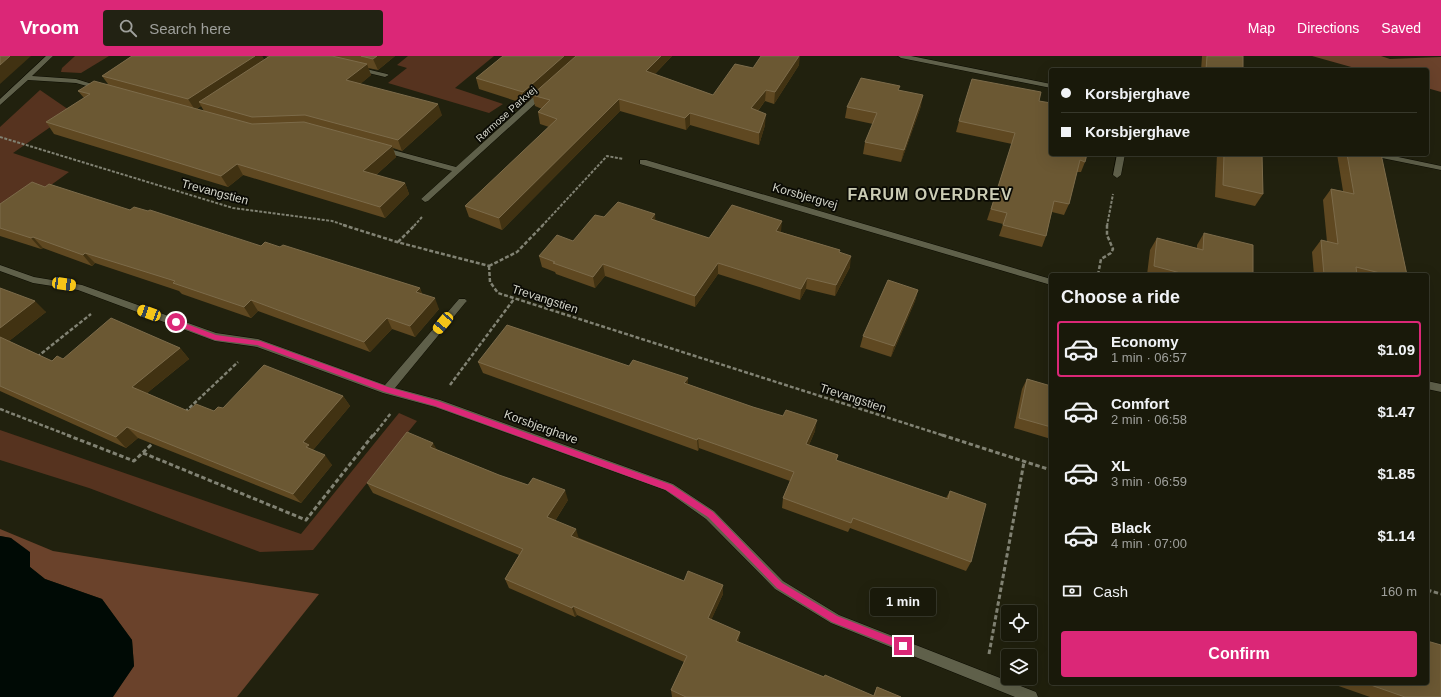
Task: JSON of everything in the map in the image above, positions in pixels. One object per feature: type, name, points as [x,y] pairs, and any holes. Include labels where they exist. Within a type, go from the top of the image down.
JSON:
[{"type":"street","points":[[0,103],[50,56]]},
{"type":"street","points":[[901,56],[1049,86]]},
{"type":"street","points":[[348,67],[385,75]]},
{"type":"street","points":[[25,78],[76,81],[106,90]]},
{"type":"street","name":"Rørmose Parkvej","points":[[425,200],[550,87]]},
{"type":"street","points":[[377,148],[458,170]]},
{"type":"street","points":[[1117,175],[1121,156]]},
{"type":"street","points":[[1382,156],[1441,168]]},
{"type":"street","name":"Korsbjergvej","points":[[643,162],[1049,281]]},
{"type":"street","name":"Korsbjerghave","points":[[0,268],[33,280],[79,286],[215,337],[258,343],[387,390],[436,403],[669,487],[710,515],[779,586],[835,619],[1031,697]]},
{"type":"street","points":[[387,390],[462,301]]},
{"type":"street","points":[[1429,385],[1441,388]]},
{"type":"path","name":"Trevangstien","points":[[0,137],[233,208],[332,221],[397,242],[489,266],[490,282],[498,293],[514,299],[1049,469]]},
{"type":"path","points":[[489,266],[517,252],[606,156],[643,162]]},
{"type":"path","points":[[1098,273],[1101,259],[1111,253],[1113,249],[1107,239],[1106,231],[1117,175]]},
{"type":"path","points":[[397,242],[433,205],[425,200]]},
{"type":"path","points":[[36,358],[110,298]]},
{"type":"path","points":[[436,403],[514,299]]},
{"type":"path","points":[[183,414],[258,343]]},
{"type":"path","points":[[142,453],[306,520],[406,395]]},
{"type":"path","points":[[0,409],[134,461],[160,436]]},
{"type":"path","points":[[985,678],[1024,462]]},
{"type":"path","points":[[1429,591],[1441,594]]},
{"type":"shaded area","points":[[75,56],[109,56],[81,73],[61,72],[62,68]]},
{"type":"shaded area","points":[[408,56],[494,56],[455,88],[503,104],[489,113],[388,83],[407,68],[397,65]]},
{"type":"shaded area","points":[[1312,56],[1381,56],[1390,59],[1441,57],[1441,92],[1429,89],[1429,68],[1355,68]]},
{"type":"shaded area","points":[[40,90],[72,112],[13,153],[69,172],[0,222],[0,127]]},
{"type":"shaded area","points":[[399,413],[417,421],[313,550],[260,552],[89,488],[0,460],[0,430],[301,534]]},
{"type":"shaded area","points":[[0,529],[53,551],[319,594],[237,697],[112,697],[134,666],[132,640],[102,599],[45,579],[30,567],[11,538],[0,536]]},
{"type":"shaded area","points":[[0,536],[11,538],[30,552],[30,567],[45,579],[102,599],[132,640],[134,666],[113,697],[0,697]]},
{"type":"building","points":[[0,56],[10,56],[0,65]]},
{"type":"building","points":[[132,56],[255,56],[188,99],[102,76]]},
{"type":"building","points":[[270,56],[332,56],[367,64],[346,80],[438,104],[398,140],[305,115],[252,117],[199,102]]},
{"type":"building","points":[[361,56],[377,56],[373,59]]},
{"type":"building","points":[[503,56],[564,56],[523,92],[476,78]]},
{"type":"building","points":[[576,56],[661,56],[646,71],[713,95],[735,64],[753,68],[761,56],[799,56],[775,92],[766,90],[751,108],[766,114],[759,133],[690,113],[685,118],[619,99],[499,218],[465,206],[557,119],[538,112],[550,100],[532,95]]},
{"type":"building","points":[[1207,56],[1243,56],[1243,68],[1206,68]]},
{"type":"building","points":[[861,78],[900,86],[898,90],[923,95],[904,150],[865,142],[877,113],[847,107]]},
{"type":"building","points":[[972,79],[1041,92],[1039,101],[1049,103],[1049,156],[1086,156],[1085,162],[1080,160],[1069,204],[1054,201],[1046,236],[1003,225],[1007,213],[991,209],[1015,133],[959,121]]},
{"type":"building","points":[[94,81],[252,124],[304,122],[392,146],[363,171],[405,183],[380,207],[237,164],[221,176],[46,122],[90,94],[78,91]]},
{"type":"building","points":[[1224,156],[1262,156],[1263,194],[1223,185]]},
{"type":"building","points":[[1347,156],[1381,156],[1407,273],[1380,273],[1356,267],[1357,273],[1324,273],[1321,240],[1338,244],[1331,189],[1354,194]]},
{"type":"building","points":[[32,182],[45,187],[49,184],[130,210],[134,207],[148,211],[150,210],[261,246],[265,242],[280,247],[283,245],[420,288],[416,292],[435,298],[410,326],[387,318],[364,342],[251,300],[244,307],[173,283],[175,281],[85,253],[83,255],[33,237],[31,238],[0,228],[0,204]]},
{"type":"building","points":[[618,202],[655,214],[651,219],[709,238],[732,205],[782,221],[776,231],[840,250],[839,252],[851,256],[836,285],[807,278],[801,289],[718,263],[695,296],[603,264],[593,277],[553,263],[555,262],[539,256],[557,235],[573,241],[595,215],[604,217]]},
{"type":"building","points":[[1204,233],[1253,245],[1253,273],[1180,273],[1154,266],[1157,238],[1203,250]]},
{"type":"building","points":[[888,280],[918,290],[894,346],[863,336]]},
{"type":"building","points":[[0,288],[35,301],[0,328]]},
{"type":"building","points":[[111,318],[180,348],[132,387],[188,411],[196,404],[214,411],[218,407],[223,408],[264,365],[343,396],[303,442],[309,445],[306,447],[325,455],[293,494],[127,427],[116,437],[0,386],[0,337],[52,361],[57,356],[63,359]]},
{"type":"building","points":[[507,325],[629,366],[633,360],[688,378],[684,383],[753,407],[783,416],[786,410],[817,420],[806,444],[838,455],[836,460],[948,499],[950,491],[986,504],[971,562],[853,518],[851,523],[783,498],[794,472],[698,438],[697,440],[478,362]]},
{"type":"building","points":[[1027,379],[1049,385],[1049,426],[1019,418]]},
{"type":"building","points":[[407,432],[433,443],[430,447],[499,475],[528,485],[533,478],[565,490],[547,517],[576,529],[571,536],[684,581],[688,571],[723,585],[708,618],[740,632],[736,641],[824,677],[825,675],[874,696],[877,687],[901,697],[686,697],[671,690],[687,656],[573,606],[572,608],[505,579],[523,549],[367,483]]},
{"type":"building","points":[[1429,642],[1441,645],[1441,697],[1405,697],[1371,685],[1429,685]]},
{"type":"district","name":"FARUM OVERDREV","points":[[930,194]]},
{"type":"route","points":[[176,322],[215,337],[258,343],[387,390],[436,403],[669,487],[710,515],[779,586],[835,619],[903,646]]}]
